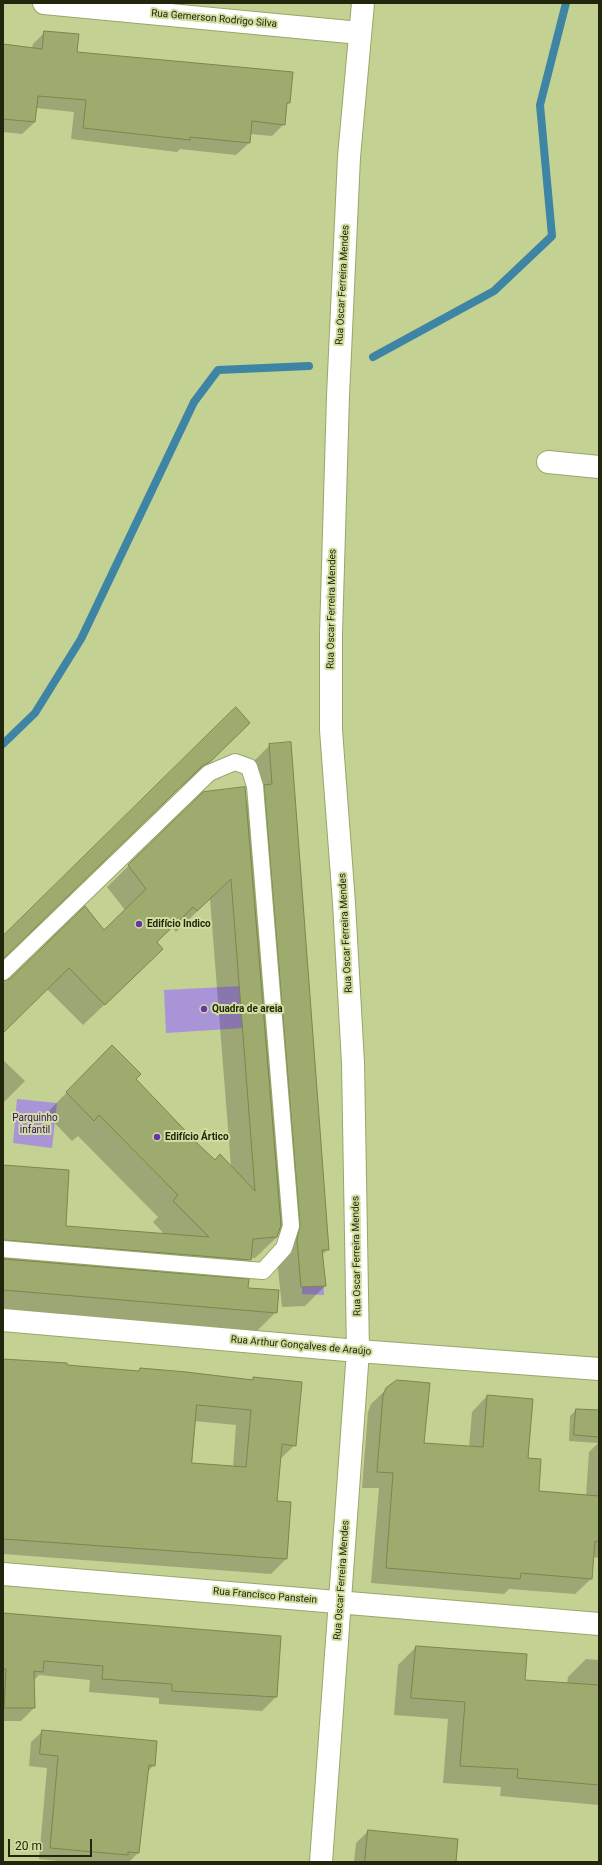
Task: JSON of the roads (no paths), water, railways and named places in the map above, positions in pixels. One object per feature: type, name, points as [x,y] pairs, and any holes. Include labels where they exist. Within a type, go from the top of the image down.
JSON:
[{"type":"street","name":"Rua Gemerson Rodrigo Silva","points":[[44,3],[360,33]]},
{"type":"street","name":"Rua Oscar Ferreira Mendes","points":[[321,1862],[358,1351],[353,1063],[344,903],[331,730],[331,634],[338,396],[348,165],[363,3]]},
{"type":"street","points":[[548,462],[599,466]]},
{"type":"street","name":"Rua Arthur Gonçalves de Araújo","points":[[3,1320],[358,1351],[599,1369]]},
{"type":"street","name":"Rua Francisco Panstein","points":[[3,1574],[599,1624]]},
{"type":"lane","points":[[3,972],[209,773],[235,762],[249,767],[255,786],[291,1226],[284,1248],[263,1271],[3,1249]]},
{"type":"waterway","points":[[373,357],[494,291],[552,236],[540,105],[566,3]]},
{"type":"waterway","points":[[3,744],[35,713],[81,639],[194,402],[218,370],[309,366]]},
{"type":"place","name":"Edifício Indico","points":[[139,924]]},
{"type":"place","name":"Quadra de areia","points":[[204,1009]]},
{"type":"place","name":"Edifício Ártico","points":[[157,1137]]},
{"type":"park label","name":"Parquinho infantil","points":[[35,1124]]}]
